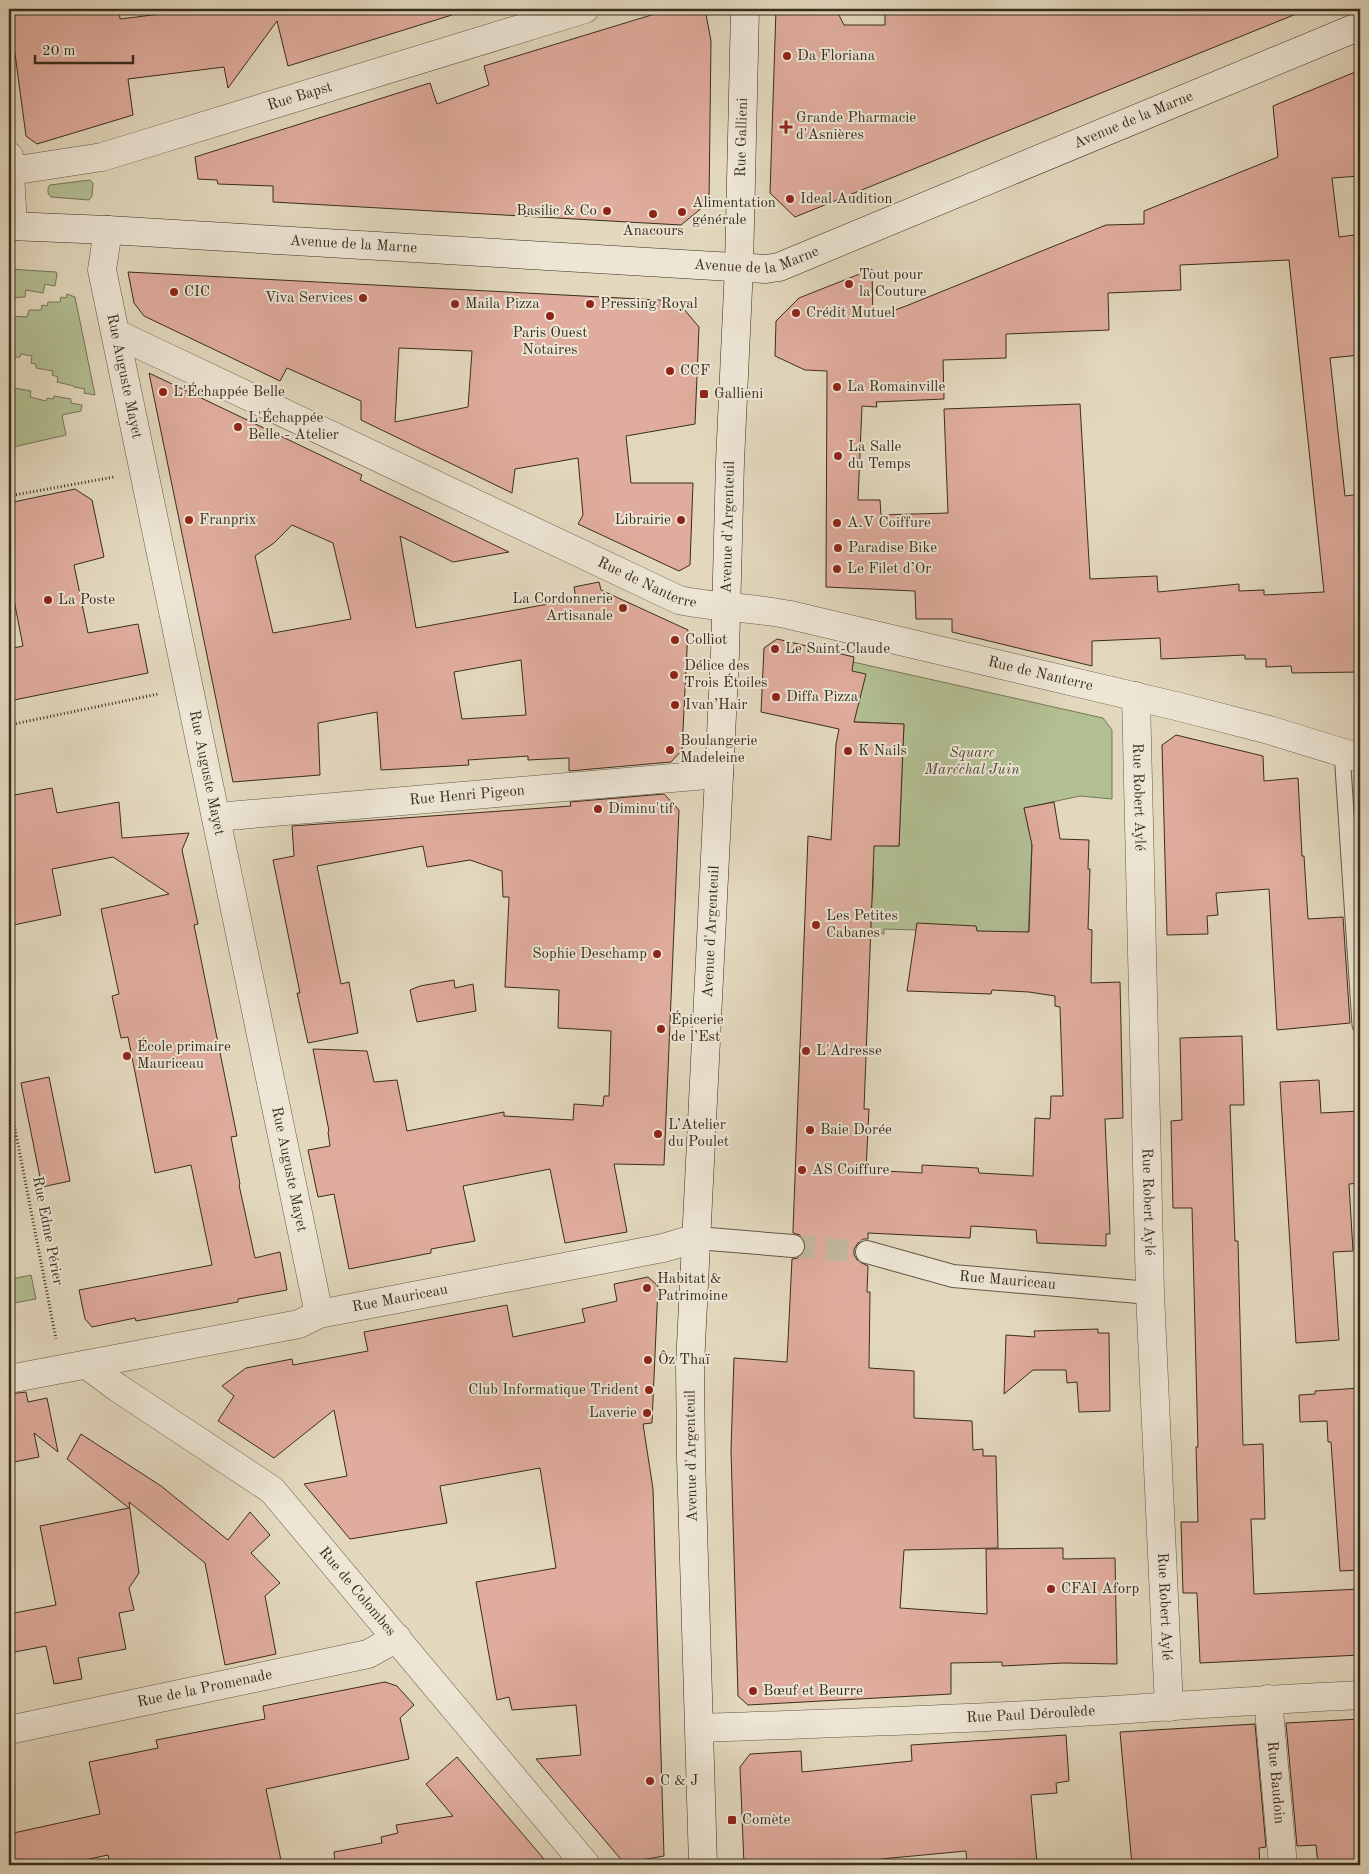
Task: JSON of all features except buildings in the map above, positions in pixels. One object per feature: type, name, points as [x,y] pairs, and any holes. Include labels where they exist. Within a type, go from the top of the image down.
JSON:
[{"type":"street","name":"Rue Bapst","points":[[10,163],[102,157],[585,9]]},
{"type":"street","name":"Rue Gallieni","points":[[739,268],[745,9]]},
{"type":"street","name":"Avenue de la Marne","points":[[11,226],[108,230],[754,269],[779,267],[1360,26]]},
{"type":"street","points":[[10,163],[11,226]]},
{"type":"street","name":"Rue Auguste Mayet","points":[[108,230],[102,270],[117,334],[145,481],[319,1314]]},
{"type":"street","name":"Avenue d'Argenteuil","points":[[703,1865],[690,1365],[725,654],[725,606],[739,268]]},
{"type":"street","name":"Rue de Nanterre","points":[[117,334],[679,600],[699,604],[781,612],[1136,696],[1269,730],[1351,755]]},
{"type":"street","name":"Rue Robert Aylé","points":[[1136,696],[1150,1293],[1169,1707]]},
{"type":"street","name":"Rue Henri Pigeon","points":[[216,817],[719,774]]},
{"type":"street","name":"Rue Mauriceau","points":[[9,1379],[298,1324],[319,1314],[663,1248],[697,1238],[794,1246]]},
{"type":"street","name":"Rue Mauriceau","points":[[867,1252],[953,1276],[1150,1293]]},
{"type":"street","name":"Rue de Colombes","points":[[74,1367],[118,1388],[272,1490],[586,1865]]},
{"type":"street","name":"Rue de la Promenade","points":[[9,1730],[368,1654],[397,1638]]},
{"type":"street","name":"Rue Paul Déroulède","points":[[700,1728],[1027,1715],[1360,1694]]},
{"type":"street","name":"Rue Baudoin","points":[[1268,1699],[1283,1865]]},
{"type":"lane","points":[[1351,755],[1360,1025]]},
{"type":"path","points":[[9,496],[116,477]]},
{"type":"path","points":[[9,725],[188,687]]},
{"type":"path","name":"Rue Edme Périer","points":[[9,1098],[74,1367]]},
{"type":"green space","points":[[90,180],[93,183],[92,196],[89,200],[51,197],[48,193],[50,185]]},
{"type":"green space","points":[[9,269],[56,272],[55,286],[45,284],[43,293],[26,290],[25,297],[9,298]]},
{"type":"green space","points":[[67,294],[75,297],[95,395],[84,393],[85,389],[57,382],[58,377],[52,375],[53,371],[36,368],[36,364],[31,363],[32,356],[21,354],[20,357],[9,357],[10,316],[27,317],[29,310],[41,310],[42,305],[47,306],[48,302],[60,302],[61,297],[66,298]]},
{"type":"green space","points":[[9,387],[31,391],[30,397],[46,401],[47,398],[53,399],[54,396],[71,399],[71,403],[82,405],[81,411],[62,415],[66,435],[9,448]]},
{"type":"green space","name":"Square Maréchal Juin","points":[[853,662],[1103,718],[1112,730],[1112,799],[1080,796],[1024,808],[1032,838],[1028,938],[977,931],[976,926],[916,930],[884,929],[884,934],[866,933],[874,878],[869,845],[899,846],[904,724],[841,721]]},
{"type":"green space","points":[[9,1265],[12,1279],[31,1275],[36,1299],[9,1304]]},
{"type":"tunnel","points":[[793,1246],[867,1252]]},
{"type":"place","name":"Da Floriana","points":[[787,56]]},
{"type":"place","name":"Grande Pharmacie d'Asnières","points":[[786,127]]},
{"type":"place","name":"Ideal Audition","points":[[790,199]]},
{"type":"place","name":"Basilic & Co","points":[[607,211]]},
{"type":"place","name":"Alimentation générale","points":[[682,212]]},
{"type":"place","name":"Anacours","points":[[653,214]]},
{"type":"place","name":"Tout pour la Couture","points":[[849,284]]},
{"type":"place","name":"CIC","points":[[174,292]]},
{"type":"place","name":"Viva Services","points":[[363,298]]},
{"type":"place","name":"Maila Pizza","points":[[455,304]]},
{"type":"place","name":"Pressing Royal","points":[[590,304]]},
{"type":"place","name":"Crédit Mutuel","points":[[796,313]]},
{"type":"place","name":"Paris Ouest Notaires","points":[[550,316]]},
{"type":"place","name":"CCF","points":[[670,371]]},
{"type":"place","name":"La Romainville","points":[[837,387]]},
{"type":"place","name":"L'Échappée Belle","points":[[163,392]]},
{"type":"place","name":"Gallieni","points":[[704,394]]},
{"type":"place","name":"L'Échappée Belle - Atelier","points":[[238,427]]},
{"type":"place","name":"La Salle du Temps","points":[[838,456]]},
{"type":"place","name":"Franprix","points":[[189,520]]},
{"type":"place","name":"Librairie","points":[[681,520]]},
{"type":"place","name":"A.V Coiffure","points":[[837,523]]},
{"type":"place","name":"Paradise Bike","points":[[838,548]]},
{"type":"place","name":"Le Filet d’Or","points":[[837,569]]},
{"type":"place","name":"La Poste","points":[[48,600]]},
{"type":"place","name":"La Cordonnerie Artisanale","points":[[623,608]]},
{"type":"place","name":"Colliot","points":[[675,640]]},
{"type":"place","name":"Le Saint-Claude","points":[[775,649]]},
{"type":"place","name":"Délice des Trois Étoiles","points":[[674,675]]},
{"type":"place","name":"Diffa Pizza","points":[[776,697]]},
{"type":"place","name":"Ivan’Hair","points":[[675,705]]},
{"type":"place","name":"Boulangerie Madeleine","points":[[670,750]]},
{"type":"place","name":"K Nails","points":[[848,751]]},
{"type":"place","name":"Diminu'tif","points":[[598,809]]},
{"type":"place","name":"Les Petites Cabanes","points":[[816,925]]},
{"type":"place","name":"Sophie Deschamp","points":[[657,954]]},
{"type":"place","name":"Épicerie de l’Est","points":[[661,1029]]},
{"type":"place","name":"L'Adresse","points":[[806,1051]]},
{"type":"place","name":"École primaire Mauriceau","points":[[127,1056]]},
{"type":"place","name":"Baie Dorée","points":[[810,1130]]},
{"type":"place","name":"L’Atelier du Poulet","points":[[658,1134]]},
{"type":"place","name":"AS Coiffure","points":[[802,1170]]},
{"type":"place","name":"Habitat & Patrimoine","points":[[647,1288]]},
{"type":"place","name":"Ôz Thaï","points":[[648,1360]]},
{"type":"place","name":"Club Informatique Trident","points":[[649,1390]]},
{"type":"place","name":"Laverie","points":[[647,1413]]},
{"type":"place","name":"CFAI Aforp","points":[[1051,1589]]},
{"type":"place","name":"Bœuf et Beurre","points":[[753,1691]]},
{"type":"place","name":"C & J","points":[[650,1781]]},
{"type":"place","name":"Comète","points":[[732,1820]]}]
